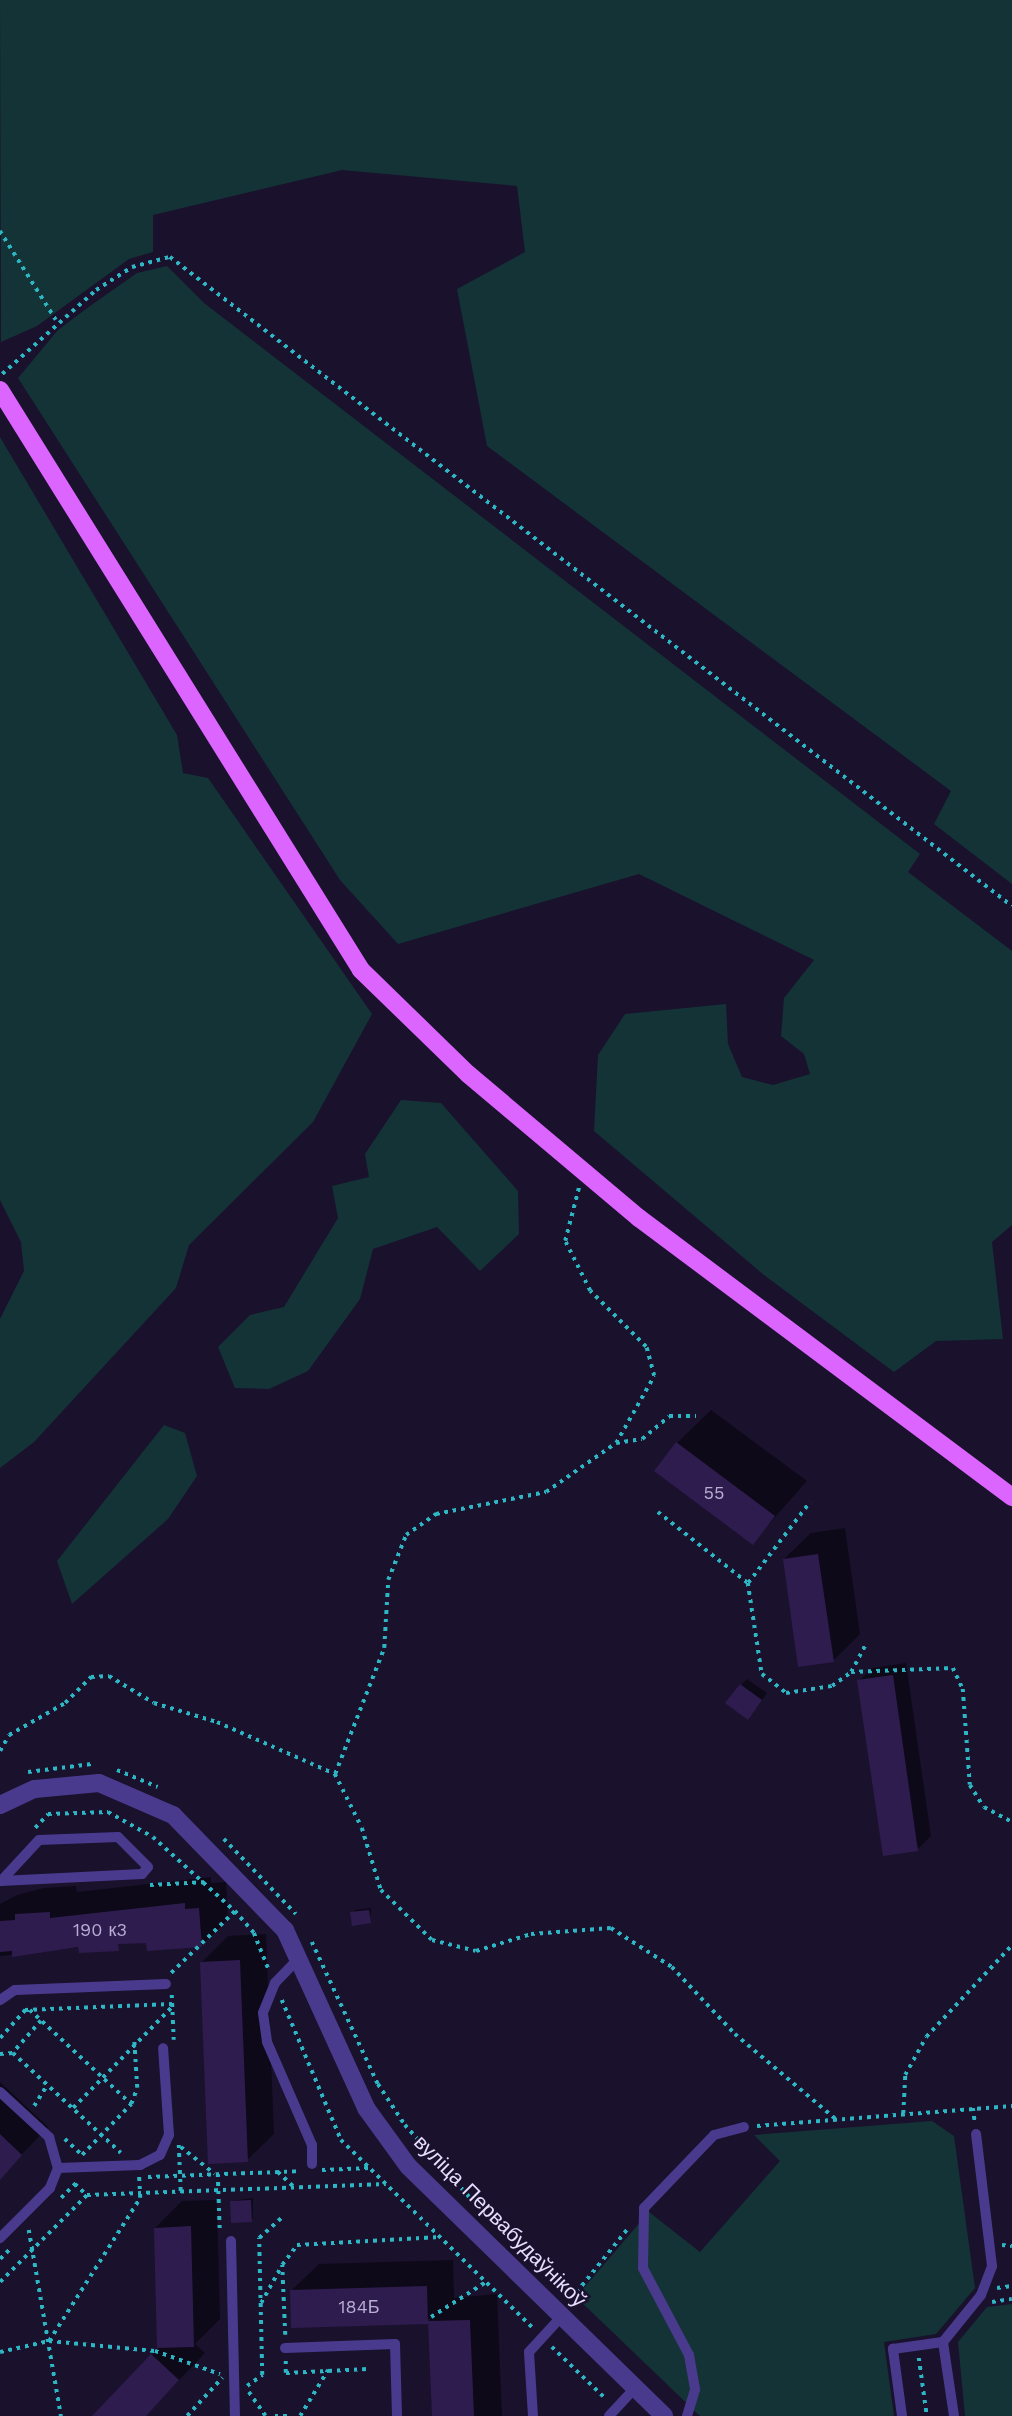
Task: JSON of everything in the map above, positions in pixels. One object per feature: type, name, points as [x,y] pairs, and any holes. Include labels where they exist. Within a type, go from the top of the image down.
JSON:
[{"type":"main road","points":[[0,390],[361,970],[468,1074],[585,1172],[1012,1497]]},
{"type":"street","name":"вуліца Первабудаўнікоў","points":[[0,1805],[68,1782],[131,1792],[173,1815],[266,1904],[299,1957],[366,2108],[386,2138],[664,2416]]},
{"type":"lane","points":[[118,1837],[148,1867],[142,1874],[0,1881],[39,1840],[118,1837]]},
{"type":"lane","points":[[299,1957],[266,1996],[264,2028],[312,2145],[313,2164]]},
{"type":"lane","points":[[0,2000],[15,1990],[166,1984]]},
{"type":"lane","points":[[58,2168],[140,2165],[160,2155],[169,2135],[163,2048]]},
{"type":"lane","points":[[0,2092],[49,2137],[58,2168],[50,2188],[0,2238]]},
{"type":"lane","points":[[687,2416],[695,2389],[689,2355],[643,2268],[645,2208],[714,2135],[744,2127]]},
{"type":"lane","points":[[902,2416],[893,2349],[943,2342],[981,2295],[992,2266],[976,2134]]},
{"type":"lane","points":[[231,2241],[235,2416]]},
{"type":"lane","points":[[533,2416],[529,2352],[562,2316]]},
{"type":"lane","points":[[943,2342],[954,2416]]},
{"type":"lane","points":[[285,2348],[395,2344],[397,2416]]},
{"type":"lane","points":[[612,2412],[635,2388]]},
{"type":"path","points":[[0,232],[56,320]]},
{"type":"path","points":[[0,376],[56,320],[132,267],[170,257],[1012,906]]},
{"type":"path","points":[[335,1773],[384,1648],[388,1580],[406,1535],[436,1514],[546,1492],[616,1443],[654,1376],[655,1361],[590,1291],[565,1241],[568,1211],[585,1172]]},
{"type":"path","points":[[616,1443],[642,1439],[669,1416],[696,1416]]},
{"type":"path","points":[[748,1583],[810,1502]]},
{"type":"path","points":[[658,1512],[748,1583],[762,1674],[786,1693],[832,1686],[851,1672],[866,1644]]},
{"type":"path","points":[[851,1672],[954,1668],[963,1689],[970,1785],[984,1807],[1012,1822]]},
{"type":"path","points":[[0,1751],[9,1735],[65,1703],[91,1677],[109,1676],[154,1703],[217,1722],[335,1773],[362,1828],[381,1890],[432,1940],[476,1951],[531,1934],[611,1928],[672,1967],[735,2034],[838,2121]]},
{"type":"path","points":[[21,1774],[67,1763],[101,1765]]},
{"type":"path","points":[[113,1769],[166,1792]]},
{"type":"path","points":[[30,1833],[48,1814],[108,1812],[153,1837],[235,1911],[254,1933],[341,2140],[542,2337],[612,2412]]},
{"type":"path","points":[[214,1830],[299,1917]]},
{"type":"path","points":[[174,2048],[171,1968],[235,1911]]},
{"type":"path","points":[[304,1928],[378,2084],[405,2126],[491,2221]]},
{"type":"path","points":[[903,2115],[905,2076],[926,2037],[1012,1945]]},
{"type":"path","points":[[0,2038],[29,2010],[173,2005]]},
{"type":"path","points":[[73,2108],[134,2040],[173,2005]]},
{"type":"path","points":[[29,2010],[131,2104]]},
{"type":"path","points":[[0,2054],[13,2053],[41,2021]]},
{"type":"path","points":[[82,2155],[131,2104],[137,2088],[134,2040]]},
{"type":"path","points":[[13,2053],[127,2158]]},
{"type":"path","points":[[744,2127],[1012,2106]]},
{"type":"path","points":[[178,2131],[181,2192]]},
{"type":"path","points":[[179,2145],[216,2174]]},
{"type":"path","points":[[127,2178],[370,2168]]},
{"type":"path","points":[[277,2171],[294,2187]]},
{"type":"path","points":[[49,2342],[140,2193],[139,2177]]},
{"type":"path","points":[[57,2202],[75,2184],[91,2179]]},
{"type":"path","points":[[75,2184],[87,2195]]},
{"type":"path","points":[[0,2282],[87,2195],[386,2184]]},
{"type":"path","points":[[571,2299],[645,2208]]},
{"type":"path","points":[[266,2416],[246,2388],[262,2375],[259,2238],[282,2217]]},
{"type":"path","points":[[0,2259],[39,2221]]},
{"type":"path","points":[[29,2230],[61,2416]]},
{"type":"path","points":[[260,2304],[282,2265],[305,2242],[440,2237]]},
{"type":"path","points":[[1002,2245],[1012,2246]]},
{"type":"path","points":[[282,2265],[286,2373],[368,2369]]},
{"type":"path","points":[[430,2317],[486,2282]]},
{"type":"path","points":[[561,2289],[576,2304]]},
{"type":"path","points":[[0,2352],[49,2342],[155,2351],[224,2375],[187,2416]]},
{"type":"path","points":[[918,2345],[928,2416]]},
{"type":"path","points":[[300,2416],[328,2370]]},
{"type":"path","points":[[275,2416],[292,2416]]},
{"type":"green space","points":[[0,0],[1012,0],[1012,884],[934,824],[951,791],[487,446],[457,289],[525,252],[517,186],[342,170],[153,215],[153,252],[129,259],[37,326],[1,342]]},
{"type":"green space","points":[[167,266],[204,303],[920,854],[908,872],[1012,951],[1012,1225],[992,1242],[1003,1339],[936,1341],[894,1372],[764,1275],[594,1131],[598,1055],[625,1014],[726,1004],[728,1044],[742,1077],[773,1085],[810,1074],[804,1054],[781,1036],[784,998],[814,960],[639,874],[398,944],[340,880],[18,378],[58,330],[137,273]]},
{"type":"green space","points":[[0,437],[177,735],[183,773],[208,778],[372,1014],[313,1122],[189,1245],[176,1288],[34,1442],[0,1468],[0,1319],[24,1271],[21,1242],[0,1200]]},
{"type":"green space","points":[[401,1100],[441,1103],[518,1191],[519,1234],[480,1271],[437,1227],[373,1249],[360,1299],[308,1371],[269,1389],[235,1388],[218,1347],[250,1315],[284,1307],[338,1218],[332,1186],[369,1177],[365,1154]]},
{"type":"green space","points":[[164,1425],[185,1433],[197,1476],[168,1519],[72,1604],[57,1561]]},
{"type":"green space","points":[[932,2121],[954,2136],[975,2288],[936,2334],[884,2342],[894,2416],[700,2416],[576,2297],[649,2212],[700,2252],[780,2161],[754,2135]]},
{"type":"green space","points":[[1012,2304],[1012,2416],[965,2416],[958,2342],[987,2307]]},
{"type":"building","points":[[676,1442],[775,1516],[753,1545],[654,1471]]},
{"type":"building","points":[[818,1554],[834,1662],[798,1667],[783,1559]]},
{"type":"building","points":[[893,1675],[918,1851],[883,1856],[857,1680]]},
{"type":"building","points":[[740,1684],[762,1700],[748,1720],[725,1703]]},
{"type":"building","points":[[185,1903],[185,1909],[199,1908],[202,1947],[147,1951],[146,1943],[118,1944],[119,1951],[79,1953],[78,1947],[12,1957],[12,1951],[0,1952],[0,1921],[15,1920],[15,1914],[50,1912],[50,1918]]},
{"type":"building","points":[[369,1910],[371,1923],[352,1926],[350,1912]]},
{"type":"building","points":[[240,1960],[248,2162],[208,2164],[200,1962]]},
{"type":"building","points":[[0,2134],[22,2155],[0,2180]]},
{"type":"building","points":[[251,2200],[252,2222],[231,2223],[230,2201]]},
{"type":"building","points":[[191,2226],[194,2347],[157,2348],[154,2228]]},
{"type":"building","points":[[427,2286],[428,2324],[291,2328],[290,2290]]},
{"type":"building","points":[[470,2320],[474,2416],[432,2416],[428,2321]]},
{"type":"building","points":[[151,2354],[179,2380],[146,2416],[92,2416]]}]
